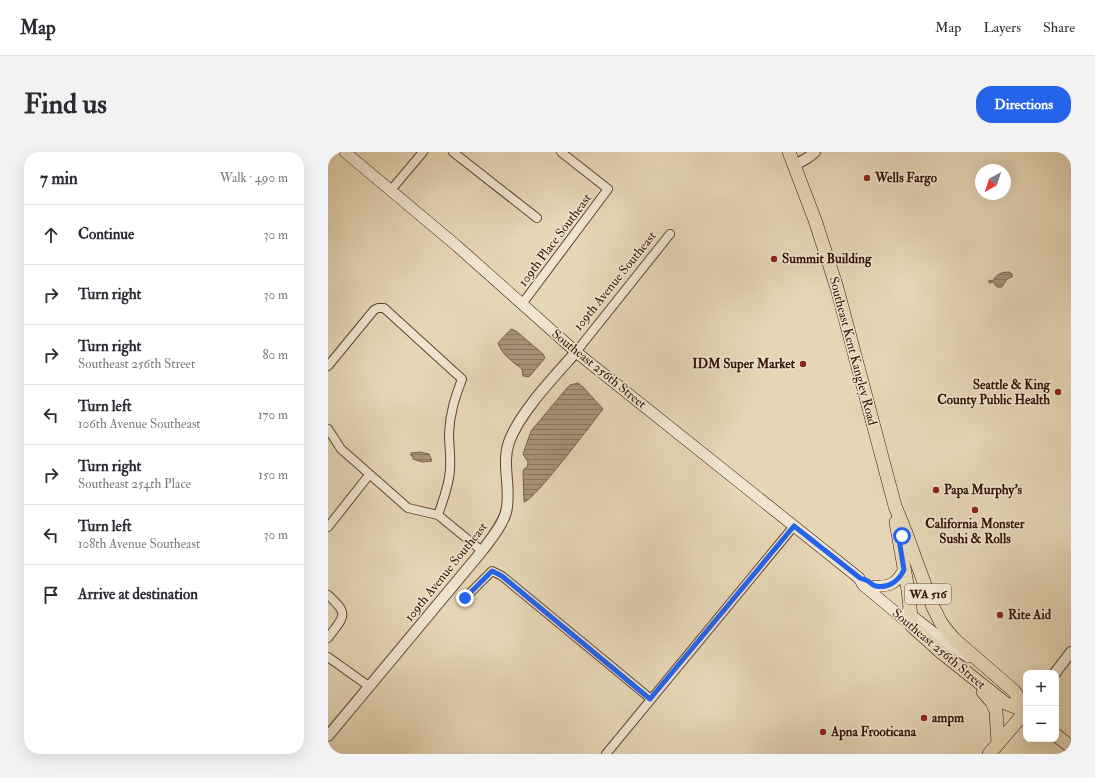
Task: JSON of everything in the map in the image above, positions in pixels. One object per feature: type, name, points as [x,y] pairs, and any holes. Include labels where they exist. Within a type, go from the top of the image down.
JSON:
[{"type":"main road","name":"Southeast 256th Street","points":[[345,152],[457,246],[576,352],[860,578],[867,580],[875,586],[912,621],[974,679],[1005,703],[1026,710],[1014,691],[985,667],[912,621],[863,585],[860,578]]},
{"type":"main road","name":"Southeast Kent Kangley Road","points":[[790,152],[815,220],[837,288],[895,506],[933,607],[941,624],[954,639],[985,667]]},
{"type":"main road","name":"Southeast Kent Kangley Road","points":[[895,506],[912,621]]},
{"type":"main road","points":[[898,533],[902,536],[915,572],[919,575],[921,574]]},
{"type":"main road","points":[[875,586],[891,585],[904,570]]},
{"type":"main road","points":[[974,679],[992,702],[996,711],[998,743]]},
{"type":"main road","points":[[989,754],[1023,714]]},
{"type":"main road","points":[[1059,737],[1071,747]]},
{"type":"street","points":[[391,190],[422,152]]},
{"type":"street","points":[[453,152],[537,218]]},
{"type":"street","name":"109th Place Southeast","points":[[522,304],[608,189],[561,152]]},
{"type":"street","points":[[795,165],[815,152]]},
{"type":"street","name":"109th Avenue Southeast","points":[[328,736],[482,551],[501,523],[506,512],[508,491],[505,467],[507,452],[509,442],[521,418],[576,352],[670,234]]},
{"type":"street","points":[[328,366],[374,310],[384,308],[462,379],[453,402],[449,433],[450,470],[447,491],[438,515]]},
{"type":"street","points":[[328,428],[341,449],[408,508],[438,515],[482,551]]},
{"type":"street","points":[[328,527],[369,474]]},
{"type":"street","points":[[606,754],[794,526]]},
{"type":"street","points":[[465,598],[492,571],[502,576],[650,699]]},
{"type":"street","points":[[328,595],[339,604],[343,611],[341,620],[328,638]]},
{"type":"street","points":[[1057,670],[1071,652]]},
{"type":"street","points":[[328,657],[370,687]]},
{"type":"shaded area","points":[[1009,272],[1012,274],[1012,277],[1007,279],[1002,287],[997,287],[993,282],[989,283],[989,280],[993,281],[1000,274]]},
{"type":"shaded area","points":[[511,329],[516,331],[543,354],[545,358],[529,377],[523,376],[522,369],[505,355],[498,343]]},
{"type":"shaded area","points":[[578,383],[603,409],[539,489],[530,499],[524,502],[523,471],[527,468],[528,462],[523,454],[531,431],[567,388],[570,385]]},
{"type":"shaded area","points":[[420,452],[429,454],[432,461],[422,462],[413,459],[411,453]]},
{"type":"place","name":"Wells Fargo","points":[[867,178]]},
{"type":"place","name":"Summit Building","points":[[774,259]]},
{"type":"place","name":"IDM Super Market","points":[[803,364]]},
{"type":"place","name":"Seattle & King County Public Health","points":[[1058,392]]},
{"type":"place","name":"Papa Murphy's","points":[[936,490]]},
{"type":"place","name":"California Monster Sushi & Rolls","points":[[975,510]]},
{"type":"place","name":"Rite Aid","points":[[1000,615]]},
{"type":"place","name":"ampm","points":[[924,718]]},
{"type":"place","name":"Apna Frooticana","points":[[823,732]]},
{"type":"route","points":[[465,598],[492,571],[502,576],[650,699],[794,526],[860,578],[867,580],[875,586],[891,585],[902,574],[904,570],[898,533],[902,536]]}]
